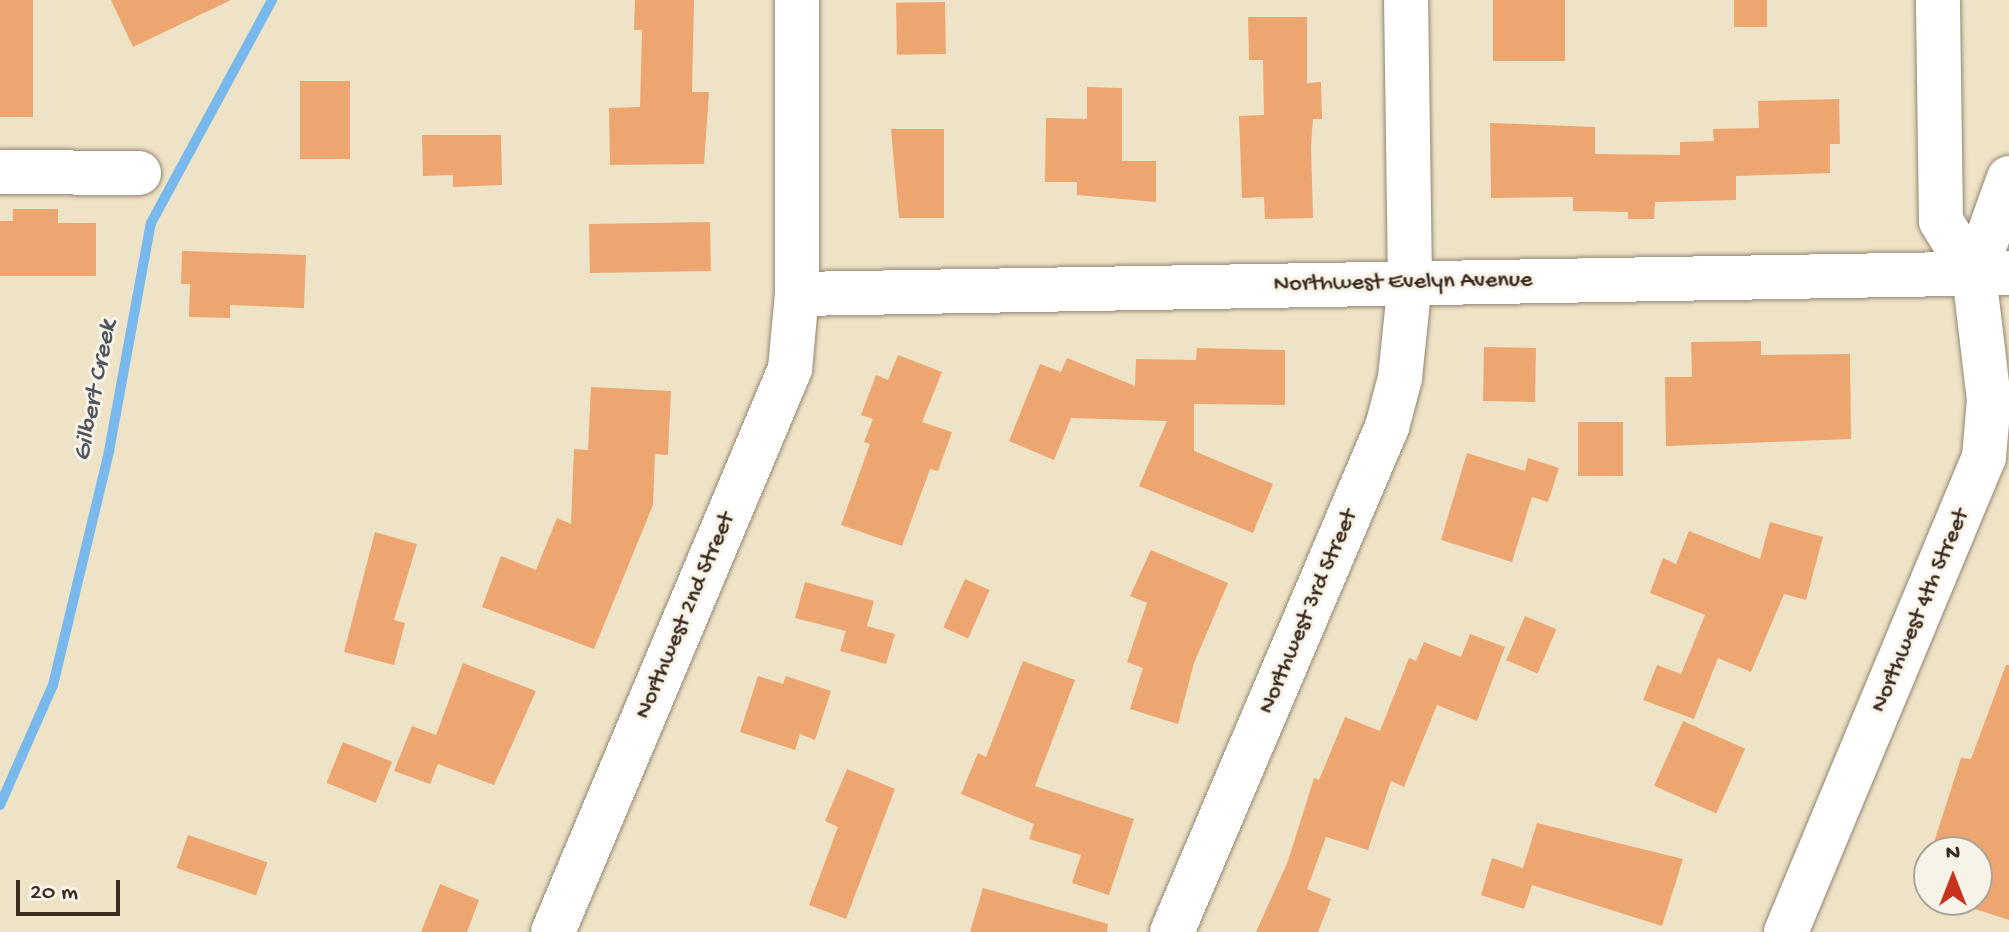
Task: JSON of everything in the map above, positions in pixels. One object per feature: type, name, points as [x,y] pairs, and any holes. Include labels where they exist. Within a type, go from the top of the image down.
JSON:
[{"type":"street","name":"Northwest 2nd Street","points":[[553,932],[790,369],[797,294],[797,0]]},
{"type":"street","name":"Northwest 3rd Street","points":[[1172,932],[1387,427],[1400,378],[1410,282],[1406,0]]},
{"type":"street","points":[[1938,0],[1941,221],[1991,274]]},
{"type":"street","points":[[0,172],[139,173]]},
{"type":"street","points":[[1991,274],[2009,178]]},
{"type":"street","name":"Northwest Evelyn Avenue","points":[[797,294],[1991,274]]},
{"type":"street","name":"Northwest 4th Street","points":[[1786,932],[1984,457],[1989,400],[1991,274]]},
{"type":"building","points":[[0,0],[33,0],[33,117],[0,117]]},
{"type":"building","points":[[111,0],[231,0],[133,47]]},
{"type":"building","points":[[635,0],[694,0],[692,92],[709,92],[704,164],[610,165],[609,108],[640,107],[642,30],[634,30]]},
{"type":"building","points":[[1493,0],[1565,0],[1565,61],[1493,61]]},
{"type":"building","points":[[1734,0],[1767,0],[1767,27],[1734,27]]},
{"type":"building","points":[[945,2],[946,54],[897,55],[896,3]]},
{"type":"building","points":[[1248,17],[1307,17],[1307,83],[1321,82],[1322,119],[1313,119],[1311,146],[1313,218],[1265,219],[1264,197],[1242,198],[1239,116],[1264,115],[1263,60],[1249,60]]},
{"type":"building","points":[[300,81],[350,81],[350,159],[300,159]]},
{"type":"building","points":[[1087,87],[1122,88],[1122,161],[1156,161],[1156,202],[1077,195],[1077,182],[1045,182],[1046,118],[1087,119]]},
{"type":"building","points":[[1839,99],[1840,144],[1830,144],[1830,173],[1736,176],[1736,200],[1655,202],[1654,219],[1628,219],[1628,212],[1573,211],[1573,197],[1491,198],[1490,123],[1595,127],[1595,154],[1680,155],[1680,142],[1714,141],[1713,129],[1759,128],[1758,101]]},
{"type":"building","points":[[891,129],[944,129],[944,218],[899,218]]},
{"type":"building","points":[[422,135],[501,135],[502,185],[453,187],[453,175],[423,176]]},
{"type":"building","points":[[13,209],[58,209],[58,223],[96,223],[96,276],[0,276],[0,221],[13,221]]},
{"type":"building","points":[[710,222],[711,271],[590,273],[589,224]]},
{"type":"building","points":[[182,251],[306,255],[304,308],[230,305],[230,318],[189,317],[190,284],[181,284]]},
{"type":"building","points":[[1761,341],[1761,355],[1850,354],[1851,439],[1666,446],[1665,377],[1692,377],[1691,342]]},
{"type":"building","points":[[1484,347],[1536,348],[1535,402],[1483,401]]},
{"type":"building","points":[[1197,348],[1285,350],[1285,405],[1194,404],[1194,451],[1273,484],[1253,533],[1139,486],[1167,421],[1071,418],[1054,460],[1009,441],[1040,364],[1061,372],[1067,358],[1135,386],[1136,359],[1196,360]]},
{"type":"building","points":[[898,355],[942,372],[922,422],[952,432],[938,471],[930,469],[902,546],[841,525],[870,444],[864,442],[873,419],[861,415],[876,375],[888,380]]},
{"type":"building","points":[[591,387],[671,391],[668,455],[655,454],[653,505],[594,649],[482,607],[501,556],[536,570],[557,518],[571,524],[574,449],[588,450]]},
{"type":"building","points":[[1578,422],[1623,422],[1623,476],[1578,476]]},
{"type":"building","points":[[1467,453],[1525,471],[1528,458],[1559,468],[1548,502],[1532,497],[1512,562],[1441,540]]},
{"type":"building","points":[[1770,522],[1823,537],[1806,600],[1784,594],[1751,672],[1718,658],[1694,719],[1643,700],[1657,665],[1681,674],[1705,615],[1650,593],[1663,558],[1676,564],[1689,531],[1760,559]]},
{"type":"building","points":[[375,532],[417,544],[394,620],[405,623],[394,665],[344,652]]},
{"type":"building","points":[[1151,550],[1228,583],[1194,663],[1178,724],[1130,709],[1143,668],[1127,662],[1147,603],[1130,596]]},
{"type":"building","points":[[965,579],[990,590],[968,638],[943,627]]},
{"type":"building","points":[[805,582],[874,601],[867,626],[895,634],[886,664],[840,651],[846,631],[795,618]]},
{"type":"building","points":[[1525,616],[1556,629],[1538,673],[1506,660]]},
{"type":"building","points":[[1470,634],[1505,647],[1477,721],[1437,705],[1404,787],[1391,781],[1368,850],[1326,837],[1307,889],[1331,899],[1318,932],[1256,932],[1288,861],[1314,778],[1319,780],[1345,717],[1380,731],[1409,658],[1416,661],[1424,642],[1461,657]]},
{"type":"building","points":[[1023,661],[1075,680],[1035,786],[1134,819],[1109,895],[1072,883],[1081,855],[1029,839],[1034,824],[961,794],[978,753],[986,757]]},
{"type":"building","points":[[463,663],[536,691],[494,785],[438,764],[430,784],[394,771],[412,726],[436,735]]},
{"type":"building","points":[[2006,665],[2009,665],[2009,920],[1993,915],[1993,836],[1936,836],[1961,758],[1971,759]]},
{"type":"building","points":[[758,676],[783,684],[786,676],[831,691],[815,740],[800,734],[795,750],[740,732]]},
{"type":"building","points":[[1683,721],[1745,749],[1716,814],[1654,786]]},
{"type":"building","points":[[343,742],[392,762],[376,803],[327,783]]},
{"type":"building","points":[[847,769],[895,789],[846,919],[809,905],[838,827],[825,821]]},
{"type":"building","points":[[1537,823],[1683,859],[1662,926],[1532,885],[1524,909],[1481,895],[1492,858],[1523,868]]},
{"type":"building","points":[[188,835],[267,862],[256,895],[177,868]]},
{"type":"building","points":[[440,884],[479,900],[467,932],[421,932]]},
{"type":"building","points":[[983,888],[1108,924],[1107,932],[970,932]]},
{"type":"waterway","name":"Gilbert Creek","points":[[0,805],[53,685],[109,451],[151,223],[272,0]]}]
